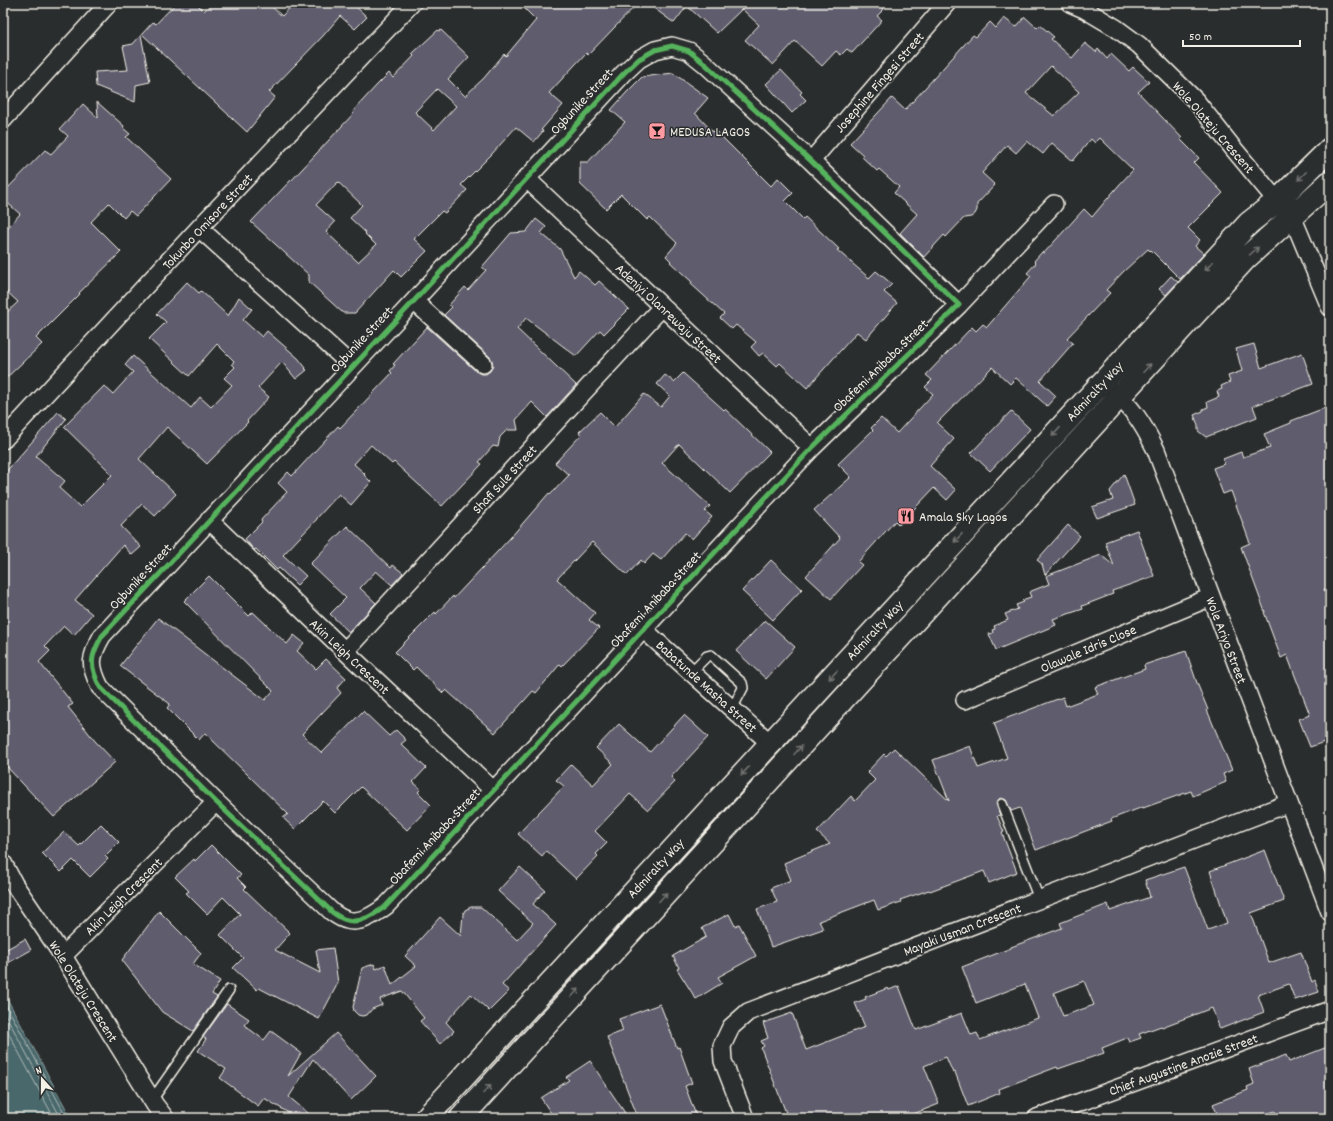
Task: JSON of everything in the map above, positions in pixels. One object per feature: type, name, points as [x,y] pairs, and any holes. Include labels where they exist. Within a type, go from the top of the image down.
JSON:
[{"type":"main road","name":"Admiralty Way","points":[[426,1118],[1249,223],[1277,201],[1330,149]]},
{"type":"main road","name":"Admiralty Way","points":[[461,1118],[1246,259],[1330,182]]},
{"type":"street","points":[[3,120],[109,3]]},
{"type":"street","name":"Tokunbo Omisore Street","points":[[3,440],[199,228],[412,3]]},
{"type":"street","name":"Josephine Fingesi Street","points":[[811,161],[947,3]]},
{"type":"street","name":"Wole Olateju Crescent","points":[[1070,3],[1096,16],[1139,45],[1196,101],[1277,201],[1292,216]]},
{"type":"street","name":"Ogbunike Street","points":[[216,802],[100,687],[94,676],[91,663],[94,650],[102,636],[414,301],[526,178],[624,73],[639,59],[655,50],[672,46],[689,51],[704,62],[811,161]]},
{"type":"street","points":[[811,161],[959,305]]},
{"type":"street","name":"Adeniyi Olanrewaju Street","points":[[526,178],[812,448]]},
{"type":"street","name":"Obafemi Anibaba Street","points":[[216,802],[332,912],[346,920],[360,921],[373,916],[386,906],[812,448],[959,305],[1054,204]]},
{"type":"street","points":[[1292,216],[1330,307]]},
{"type":"street","points":[[199,228],[352,366]]},
{"type":"street","points":[[414,301],[483,364]]},
{"type":"street","name":"Shafi Sule Street","points":[[345,651],[662,307]]},
{"type":"street","name":"Wole Ariyo Street","points":[[1101,383],[1120,397],[1136,415],[1156,450],[1330,912]]},
{"type":"street","name":"Akin Leigh Crescent","points":[[209,520],[345,651],[493,790]]},
{"type":"street","name":"Olawale Idris Close","points":[[965,700],[1211,597]]},
{"type":"street","name":"Babatunde Masha Street","points":[[643,629],[770,743]]},
{"type":"street","name":"Akin Leigh Crescent","points":[[63,956],[216,802]]},
{"type":"street","name":"Mayaki Usman Crescent","points":[[745,1118],[724,1061],[722,1046],[731,1027],[748,1012],[1289,803]]},
{"type":"street","name":"Wole Olateju Crescent","points":[[3,863],[14,884],[63,956],[152,1100],[165,1118]]},
{"type":"street","name":"Chief Augustine Anozie Street","points":[[1037,1118],[1330,1010]]},
{"type":"lane","points":[[691,672],[707,656],[711,655],[742,683],[743,688],[732,709]]},
{"type":"lane","points":[[1002,804],[1039,899]]},
{"type":"lane","points":[[152,1100],[229,990]]},
{"type":"water","points":[[3,991],[71,1118],[3,1118]]},
{"type":"building","points":[[176,3],[196,3],[204,11],[212,3],[268,3],[282,16],[294,3],[352,3],[367,17],[355,29],[340,16],[323,36],[269,92],[275,97],[247,132],[142,34],[153,22],[156,24]]},
{"type":"building","points":[[519,3],[638,3],[588,55],[586,53],[549,93],[563,105],[541,130],[543,131],[534,142],[516,127],[461,185],[467,190],[445,213],[442,211],[414,239],[427,251],[401,277],[394,270],[355,313],[343,313],[309,282],[309,275],[251,222],[354,113],[353,111],[377,85],[389,73],[393,78],[414,56],[412,54],[438,30],[441,30],[469,57],[448,79],[465,96],[484,78],[504,54],[506,56],[536,20]],"holes":[[[437,89],[456,106],[434,130],[415,112]],[[338,182],[362,205],[350,218],[376,245],[358,262],[326,232],[335,222],[316,205]]]},
{"type":"building","points":[[647,3],[878,3],[884,9],[877,16],[882,20],[852,53],[847,49],[841,55],[836,51],[822,66],[795,41],[773,65],[745,40],[759,25],[742,9],[717,33],[687,6],[674,23]]},
{"type":"building","points":[[1025,17],[1037,28],[1040,25],[1054,37],[1051,39],[1072,58],[1085,43],[1096,52],[1098,49],[1107,59],[1111,54],[1129,71],[1133,67],[1149,82],[1138,92],[1199,158],[1194,163],[1223,193],[1188,228],[1200,240],[1195,246],[1204,254],[1180,279],[1151,250],[1150,251],[1148,249],[1123,272],[1106,290],[1110,293],[1067,338],[1073,343],[1040,381],[1056,396],[1047,406],[1016,378],[1010,384],[992,367],[937,423],[954,439],[930,466],[956,490],[947,500],[934,488],[899,525],[895,521],[858,562],[862,565],[831,599],[806,576],[840,538],[814,510],[851,477],[838,464],[873,430],[871,428],[881,418],[897,433],[933,394],[925,387],[932,380],[926,375],[972,327],[976,331],[983,324],[987,327],[1031,276],[1027,273],[1036,263],[1034,261],[1042,252],[1044,253],[1084,209],[1092,217],[1133,170],[1100,138],[1095,143],[1091,139],[1073,161],[1052,143],[1043,154],[1027,141],[1016,153],[1007,145],[982,173],[995,185],[977,204],[975,214],[971,217],[964,218],[946,237],[944,235],[924,257],[900,233],[917,214],[894,193],[899,187],[879,169],[877,171],[850,143],[892,98],[905,110],[973,35],[976,37],[990,22],[996,28],[1004,18],[1016,27]],"holes":[[[1051,66],[1079,92],[1054,116],[1026,93]]]},
{"type":"building","points":[[141,35],[150,82],[136,85],[135,102],[96,86],[95,72],[128,70],[123,46],[133,44]]},
{"type":"building","points":[[781,70],[802,92],[800,94],[806,100],[792,113],[766,84]]},
{"type":"building","points":[[673,73],[708,98],[695,113],[713,132],[715,130],[771,186],[778,178],[793,193],[785,201],[803,219],[805,217],[839,249],[837,250],[869,278],[876,271],[892,284],[884,292],[897,303],[866,339],[857,332],[807,388],[780,363],[777,366],[763,353],[759,356],[751,347],[756,342],[736,325],[732,329],[720,318],[724,314],[691,284],[692,282],[670,262],[671,261],[666,256],[677,243],[650,217],[647,220],[621,194],[606,209],[580,184],[580,162],[588,162],[625,122],[611,110],[642,77]]},
{"type":"building","points":[[97,102],[124,126],[123,128],[130,134],[126,137],[171,179],[136,216],[130,211],[124,218],[109,203],[91,222],[121,252],[36,338],[42,344],[3,381],[3,316],[18,302],[3,288],[3,233],[20,214],[3,199],[3,193],[45,150],[51,154],[68,136],[60,129],[83,104],[98,118]]},
{"type":"building","points":[[536,219],[546,227],[541,233],[560,249],[574,277],[579,271],[595,285],[599,281],[629,309],[604,334],[600,330],[576,356],[526,318],[517,329],[576,385],[547,417],[532,402],[516,420],[518,430],[507,430],[500,437],[498,447],[493,446],[479,462],[482,464],[442,506],[394,462],[392,464],[371,445],[354,464],[371,482],[351,505],[339,494],[283,555],[306,576],[297,585],[279,568],[277,570],[256,549],[254,550],[245,539],[262,522],[261,520],[287,492],[278,483],[288,472],[292,476],[338,426],[340,428],[392,373],[390,371],[395,365],[393,364],[427,327],[477,372],[486,374],[490,371],[493,366],[490,357],[444,315],[452,307],[449,305],[465,287],[468,290],[486,270],[482,267],[511,233],[526,232]]},
{"type":"building","points":[[1171,276],[1178,282],[1166,295],[1159,289]]},
{"type":"building","points":[[187,282],[199,293],[201,291],[228,316],[239,297],[252,309],[243,320],[262,337],[267,331],[298,358],[307,370],[296,379],[282,362],[258,388],[269,397],[247,421],[248,422],[207,464],[167,427],[139,459],[176,494],[155,516],[142,504],[121,526],[141,547],[132,555],[123,545],[75,600],[92,614],[74,635],[64,626],[45,646],[50,651],[39,662],[73,704],[68,707],[95,741],[115,762],[54,817],[7,767],[3,753],[3,475],[58,412],[66,419],[36,456],[65,481],[59,488],[80,507],[112,475],[64,427],[104,386],[113,394],[133,372],[125,365],[133,356],[191,408],[200,397],[211,407],[232,385],[224,378],[235,367],[232,364],[234,361],[217,344],[189,376],[149,339],[166,322],[157,314]]},
{"type":"building","points":[[1254,344],[1261,368],[1302,353],[1313,384],[1253,406],[1257,417],[1206,437],[1198,431],[1198,425],[1194,415],[1208,407],[1207,402],[1219,397],[1217,391],[1222,389],[1221,386],[1230,382],[1228,376],[1242,371],[1236,349]]},
{"type":"building","points":[[683,373],[724,410],[725,409],[770,452],[730,493],[679,444],[662,463],[710,506],[705,511],[712,517],[692,539],[685,533],[661,560],[653,554],[644,564],[641,560],[627,575],[592,542],[557,579],[595,613],[589,620],[599,628],[562,666],[560,664],[536,693],[533,691],[495,733],[446,690],[443,693],[416,667],[413,670],[395,652],[435,612],[436,614],[453,596],[454,598],[511,537],[549,493],[550,495],[569,475],[555,463],[581,435],[579,432],[600,412],[615,427],[644,394],[661,407],[670,396],[657,384],[665,375],[674,382]]},
{"type":"building","points":[[1330,406],[1330,588],[1324,589],[1330,603],[1330,614],[1326,616],[1330,627],[1330,740],[1310,747],[1299,719],[1310,715],[1287,655],[1281,658],[1241,547],[1250,543],[1231,491],[1223,494],[1213,468],[1224,464],[1223,459],[1241,452],[1243,457],[1270,448],[1264,434],[1291,423],[1291,421]]},
{"type":"building","points":[[1011,411],[1030,429],[990,471],[971,453]]},
{"type":"building","points":[[1124,474],[1135,505],[1097,518],[1092,507],[1113,500],[1110,491]]},
{"type":"building","points":[[1068,525],[1080,536],[1045,575],[1042,564],[1037,560]]},
{"type":"building","points":[[347,526],[391,568],[393,565],[403,573],[392,585],[376,571],[360,588],[376,603],[349,632],[330,614],[346,598],[310,564]]},
{"type":"building","points":[[1137,530],[1154,576],[1112,591],[1113,594],[1082,606],[1083,609],[1053,619],[1056,625],[996,650],[989,634],[993,633],[992,630],[995,629],[994,626],[1008,620],[1005,614],[1018,609],[1016,605],[1024,602],[1022,600],[1031,597],[1029,592],[1049,584],[1046,576],[1101,555],[1114,566],[1105,542]]},
{"type":"building","points":[[771,560],[802,589],[773,620],[742,591]]},
{"type":"building","points":[[209,576],[249,616],[253,612],[287,644],[294,635],[304,643],[297,651],[316,669],[326,659],[346,678],[337,688],[341,693],[302,734],[322,753],[363,711],[389,736],[396,730],[406,740],[401,744],[426,768],[413,782],[421,789],[418,792],[431,805],[407,830],[361,787],[335,813],[323,801],[295,829],[283,818],[288,814],[205,733],[199,740],[167,708],[170,704],[120,666],[158,618],[265,700],[273,691],[184,601]]},
{"type":"building","points":[[765,620],[795,647],[766,679],[736,651]]},
{"type":"building","points":[[1186,651],[1207,710],[1232,770],[1223,774],[1226,782],[1193,796],[1191,791],[1143,807],[1111,819],[1112,821],[1036,850],[1020,808],[1011,811],[1006,800],[1000,798],[996,803],[1000,815],[997,816],[1004,832],[1002,833],[1017,872],[989,883],[984,871],[930,891],[929,890],[900,900],[901,902],[878,910],[874,900],[819,921],[823,929],[771,947],[757,909],[777,902],[771,888],[791,880],[784,863],[830,844],[817,832],[851,796],[855,801],[875,780],[867,772],[884,754],[886,756],[894,748],[949,801],[933,760],[970,746],[978,768],[1007,758],[994,723],[1063,697],[1066,706],[1098,694],[1095,687],[1145,669],[1144,665]]},
{"type":"building","points":[[684,715],[708,737],[671,777],[675,782],[648,810],[630,794],[595,831],[607,843],[596,854],[598,856],[576,879],[546,851],[542,856],[518,834],[564,786],[556,780],[571,764],[593,785],[613,764],[596,748],[619,724],[650,752]]},
{"type":"building","points":[[101,824],[119,842],[105,856],[108,859],[90,877],[73,860],[61,872],[42,853],[64,832],[79,846]]},
{"type":"building","points":[[211,845],[241,875],[237,878],[246,887],[244,889],[290,933],[275,950],[320,973],[316,950],[333,948],[338,983],[319,1019],[259,988],[257,990],[233,968],[243,958],[220,935],[240,914],[223,897],[207,914],[186,893],[189,891],[175,877],[194,859],[195,861]]},
{"type":"building","points":[[1265,850],[1284,901],[1251,913],[1269,963],[1301,952],[1312,982],[1315,980],[1319,992],[1295,1000],[1289,984],[1258,995],[1264,1012],[1220,1029],[1212,1008],[1139,1034],[1141,1038],[1129,1042],[1127,1038],[1102,1048],[1104,1053],[1058,1069],[1057,1067],[999,1089],[1000,1093],[968,1106],[955,1072],[953,1073],[946,1057],[924,1066],[939,1104],[903,1118],[788,1118],[761,1048],[764,1046],[761,1041],[768,1038],[763,1023],[792,1013],[806,1050],[865,1027],[855,1003],[866,999],[865,997],[888,988],[889,990],[899,986],[916,1030],[962,1013],[971,1035],[977,1033],[980,1040],[1038,1018],[1025,984],[976,1003],[962,967],[1062,928],[1060,923],[1108,904],[1110,911],[1150,897],[1145,880],[1184,867],[1208,930],[1227,923],[1210,871]],"holes":[[[1084,981],[1094,1005],[1063,1016],[1054,993]]]},
{"type":"building","points":[[520,867],[545,890],[533,904],[556,925],[502,985],[509,991],[489,1011],[471,994],[446,1022],[454,1031],[440,1044],[420,1021],[424,1018],[402,991],[380,999],[382,1005],[372,1009],[367,1015],[358,1015],[354,1011],[353,1007],[362,968],[374,964],[376,969],[385,965],[392,985],[416,966],[405,956],[440,917],[461,936],[463,914],[465,910],[471,907],[481,907],[517,940],[533,923],[498,891]]},
{"type":"building","points":[[159,911],[201,953],[193,964],[220,981],[212,994],[217,997],[193,1031],[162,1012],[122,960]]},
{"type":"building","points":[[729,914],[735,926],[739,924],[756,956],[718,977],[722,983],[696,999],[677,969],[679,968],[673,956],[706,937],[702,928]]},
{"type":"building","points":[[25,939],[31,950],[8,963],[3,955],[3,951]]},
{"type":"building","points":[[227,1004],[249,1019],[244,1025],[264,1040],[271,1031],[301,1053],[288,1076],[336,1033],[376,1076],[351,1100],[313,1059],[289,1097],[314,1118],[297,1118],[264,1098],[258,1106],[220,1078],[226,1069],[198,1051],[206,1039],[203,1037]]},
{"type":"building","points":[[660,1004],[677,1048],[679,1047],[692,1083],[685,1086],[697,1118],[638,1118],[607,1037],[623,1031],[619,1019]]},
{"type":"building","points":[[1330,1046],[1330,1118],[1277,1118],[1275,1111],[1256,1118],[1219,1118],[1213,1104],[1248,1090],[1247,1087],[1254,1084],[1249,1069],[1286,1055],[1289,1062]]},
{"type":"building","points":[[590,1061],[625,1113],[619,1118],[554,1118],[541,1098],[569,1080],[566,1077]]},
{"type":"cycle path","points":[[672,46],[689,51],[704,63],[811,161],[959,305],[812,448],[386,906],[373,915],[357,921],[339,917],[216,802],[100,687],[94,673],[92,661],[95,650],[102,636],[624,73],[639,59],[655,50],[672,46]]},
{"type":"place","name":"MEDUSA LAGOS","points":[[657,131]]},
{"type":"place","name":"Amala Sky Lagos","points":[[906,516]]}]
